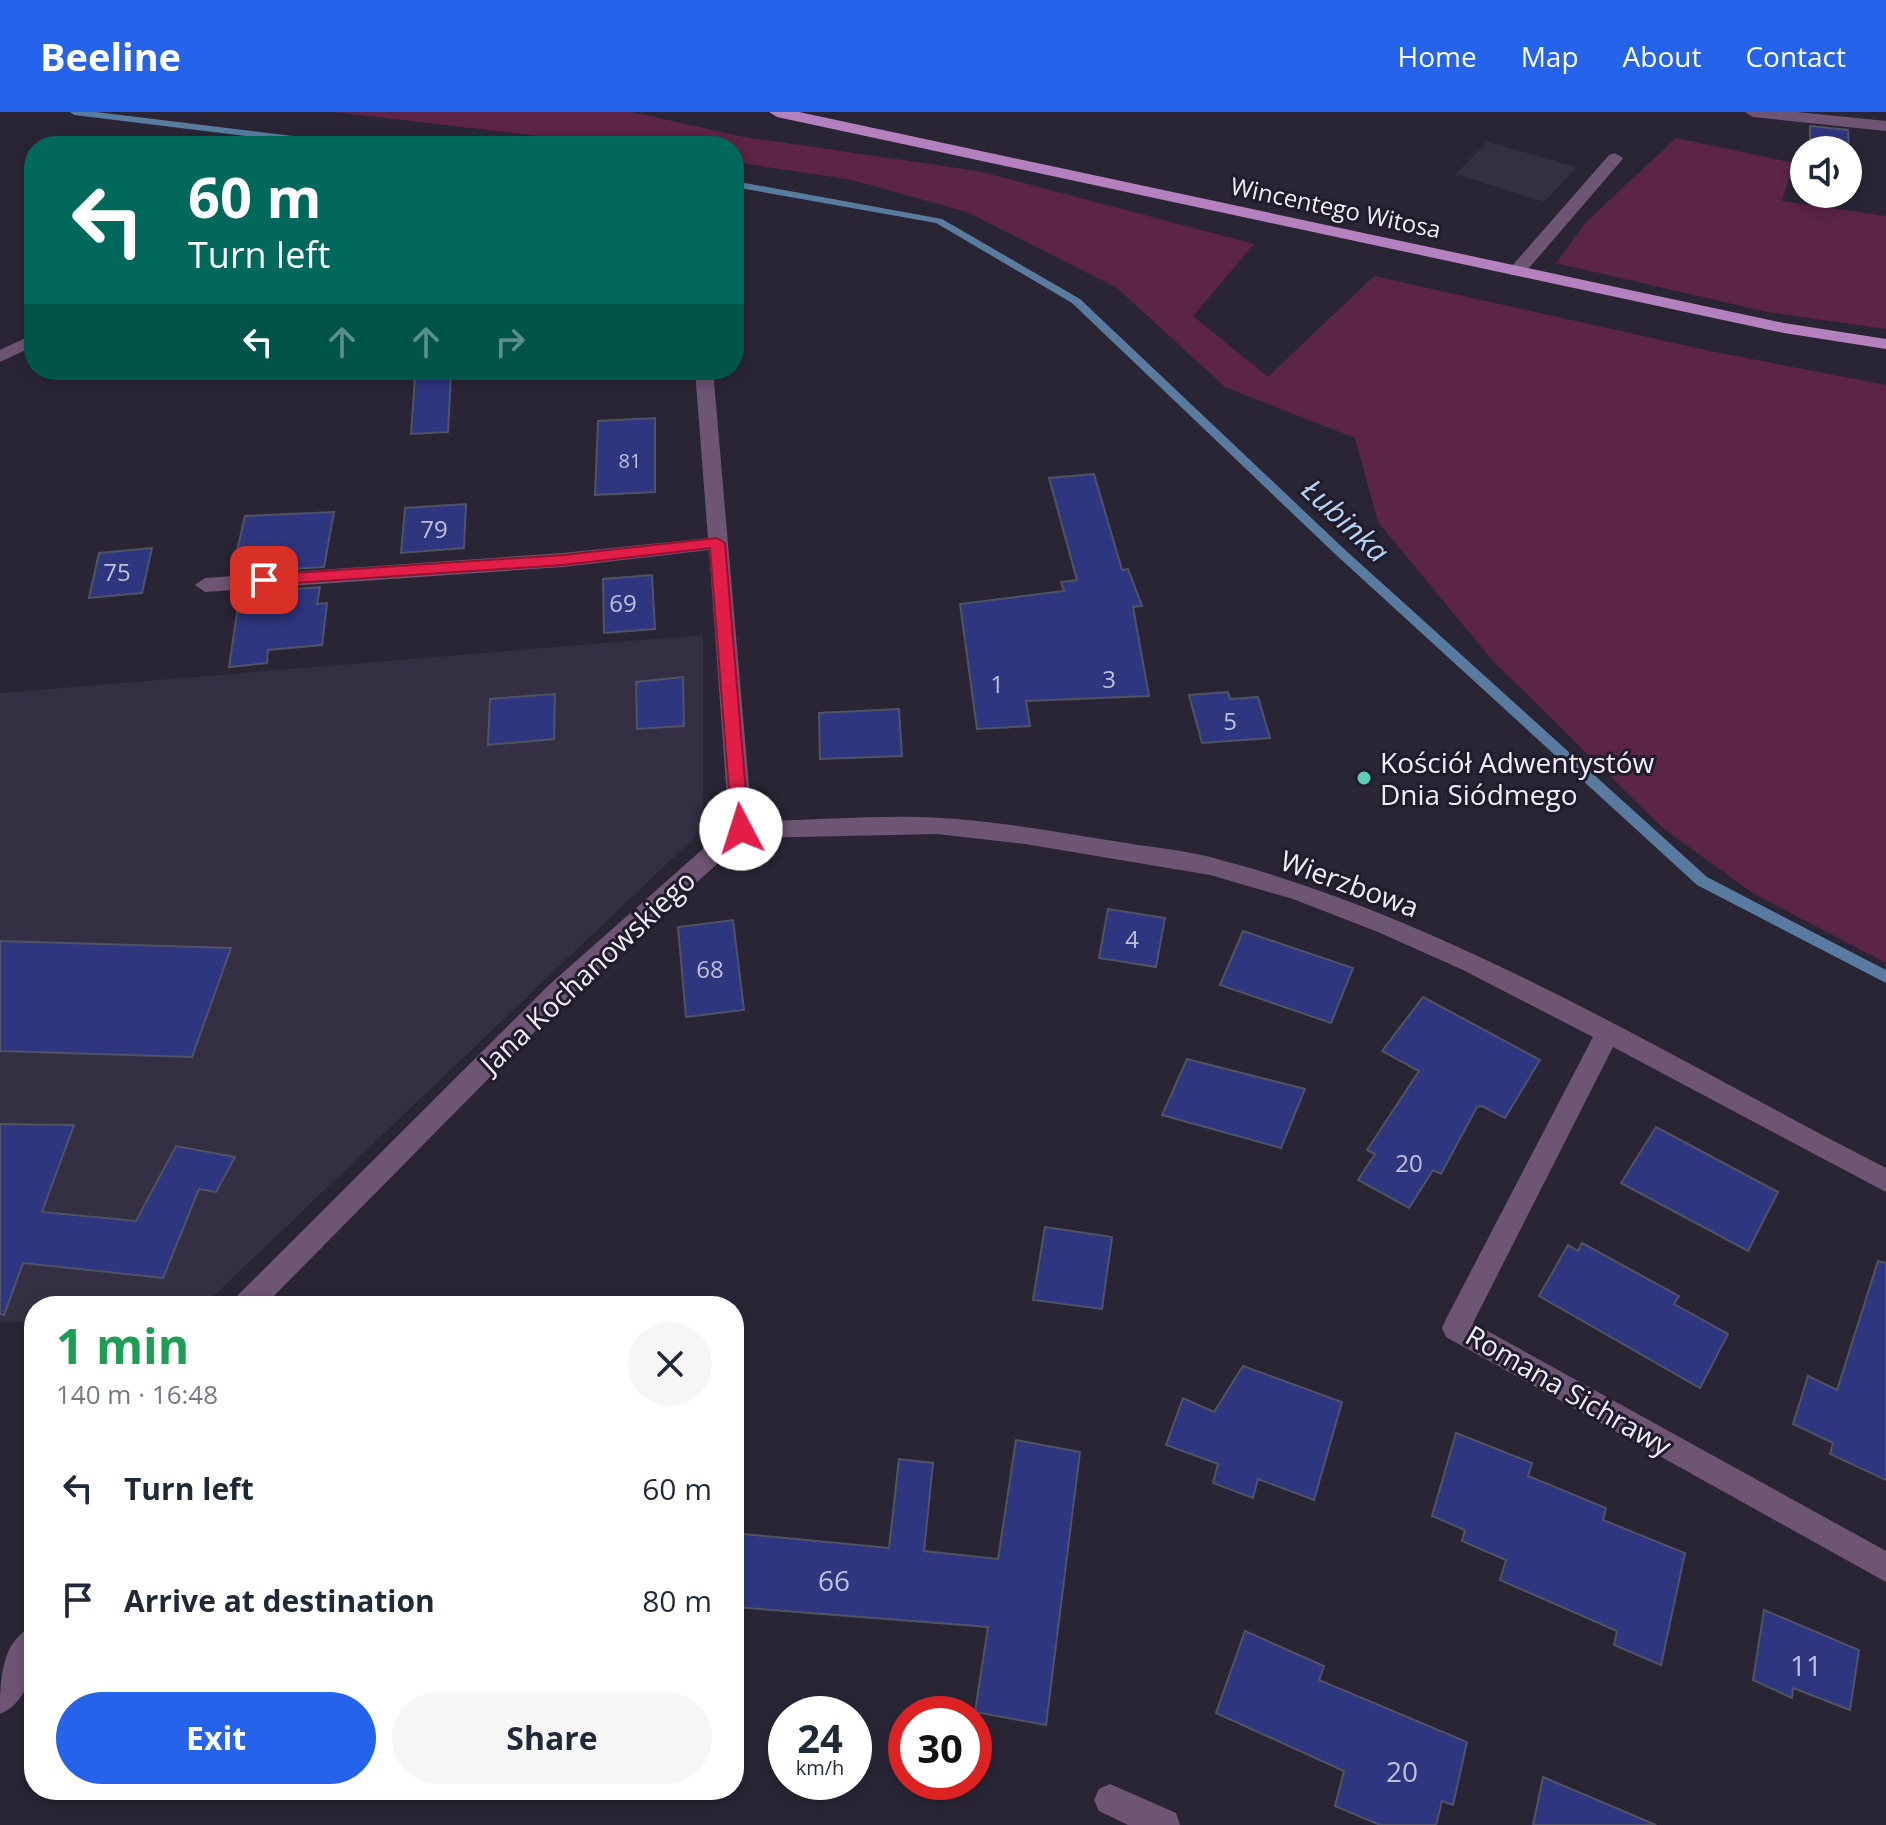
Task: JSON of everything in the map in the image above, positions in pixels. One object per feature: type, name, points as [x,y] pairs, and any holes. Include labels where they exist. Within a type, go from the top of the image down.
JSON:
[{"type":"main road","name":"Wincentego Witosa","points":[[777,112],[1784,328],[1886,344]]},
{"type":"street","points":[[1753,112],[1886,126]]},
{"type":"street","points":[[1517,271],[1615,158]]},
{"type":"street","points":[[0,357],[24,344]]},
{"type":"street","points":[[705,380],[741,829]]},
{"type":"street","points":[[205,585],[563,560],[717,543]]},
{"type":"street","name":"Wierzbowa","points":[[741,829],[935,826],[1049,839],[1209,866],[1370,917],[1608,1032],[1783,1130],[1886,1181]]},
{"type":"street","name":"Jana Kochanowskiego","points":[[256,1296],[559,991],[741,829]]},
{"type":"street","name":"Romana Sichrawy","points":[[1608,1032],[1456,1328],[1886,1567]]},
{"type":"street","points":[[0,1698],[24,1658]]},
{"type":"street","points":[[1110,1800],[1164,1825]]},
{"type":"shaded area","points":[[334,112],[632,112],[740,136],[539,136]]},
{"type":"shaded area","points":[[744,137],[978,171],[1254,244],[1193,316],[1268,377],[1374,276],[1710,351],[1886,385],[1886,963],[1754,894],[1664,829],[1493,661],[1378,522],[1355,438],[1225,387],[1117,288],[967,212],[852,180],[744,164]]},
{"type":"shaded area","points":[[1676,138],[1790,162],[1790,176],[1782,201],[1790,202],[1790,208],[1831,208],[1886,216],[1886,329],[1767,312],[1556,263],[1586,222]]},
{"type":"shaded area","points":[[1487,142],[1577,167],[1544,202],[1456,174]]},
{"type":"shaded area","points":[[703,635],[703,829],[213,1296],[24,1296],[24,1322],[0,1322],[0,693]]},
{"type":"building","points":[[1810,126],[1848,130],[1848,136],[1810,136]]},
{"type":"building","points":[[415,380],[451,380],[448,432],[411,434]]},
{"type":"building","points":[[655,418],[655,492],[595,495],[598,421]]},
{"type":"building","points":[[1094,474],[1122,570],[1128,569],[1142,606],[1133,607],[1149,696],[1026,701],[1030,726],[977,729],[960,604],[1064,591],[1061,582],[1077,580],[1049,478]]},
{"type":"building","points":[[466,504],[464,548],[401,553],[405,508]]},
{"type":"building","points":[[334,512],[324,567],[243,572],[245,554],[236,555],[245,516]]},
{"type":"building","points":[[152,548],[142,593],[89,598],[99,553]]},
{"type":"building","points":[[652,575],[655,629],[604,633],[603,579]]},
{"type":"building","points":[[320,587],[317,604],[327,603],[322,645],[268,650],[267,663],[229,667],[240,593]]},
{"type":"building","points":[[683,677],[684,726],[637,729],[636,682]]},
{"type":"building","points":[[1228,692],[1230,699],[1258,697],[1270,738],[1202,743],[1189,695]]},
{"type":"building","points":[[555,694],[554,739],[488,745],[490,699]]},
{"type":"building","points":[[899,709],[902,756],[820,759],[819,713]]},
{"type":"building","points":[[1108,909],[1165,918],[1156,967],[1099,958]]},
{"type":"building","points":[[733,920],[744,1010],[686,1017],[678,927]]},
{"type":"building","points":[[1243,931],[1353,968],[1331,1023],[1220,985]]},
{"type":"building","points":[[0,941],[231,948],[192,1057],[0,1051]]},
{"type":"building","points":[[1423,997],[1540,1060],[1505,1118],[1482,1106],[1477,1107],[1441,1174],[1433,1170],[1409,1208],[1358,1180],[1375,1154],[1367,1150],[1419,1071],[1382,1051]]},
{"type":"building","points":[[1187,1059],[1305,1089],[1281,1148],[1162,1115]]},
{"type":"building","points":[[0,1124],[74,1125],[42,1212],[136,1221],[176,1146],[235,1157],[216,1192],[199,1189],[163,1278],[23,1263],[4,1315],[0,1314]]},
{"type":"building","points":[[1656,1127],[1778,1192],[1748,1251],[1621,1183]]},
{"type":"building","points":[[1045,1227],[1112,1237],[1102,1309],[1033,1300]]},
{"type":"building","points":[[1582,1243],[1679,1296],[1674,1304],[1728,1334],[1700,1388],[1539,1296],[1568,1245],[1578,1251]]},
{"type":"building","points":[[1878,1261],[1886,1263],[1886,1480],[1830,1454],[1833,1443],[1793,1424],[1808,1376],[1837,1390]]},
{"type":"building","points":[[1243,1366],[1342,1402],[1314,1500],[1258,1479],[1253,1498],[1213,1483],[1218,1464],[1166,1445],[1183,1398],[1214,1412]]},
{"type":"building","points":[[1456,1433],[1532,1463],[1528,1476],[1606,1508],[1603,1520],[1685,1553],[1661,1665],[1614,1645],[1617,1631],[1500,1580],[1506,1560],[1462,1541],[1465,1530],[1432,1516]]},
{"type":"building","points":[[1016,1440],[1080,1452],[1046,1725],[992,1715],[992,1696],[977,1696],[988,1627],[744,1608],[744,1534],[889,1548],[899,1459],[933,1463],[924,1551],[998,1559]]},
{"type":"building","points":[[1764,1610],[1859,1650],[1850,1710],[1793,1688],[1792,1698],[1753,1680]]},
{"type":"building","points":[[1245,1631],[1324,1666],[1319,1680],[1467,1742],[1453,1805],[1442,1801],[1436,1825],[1380,1825],[1335,1806],[1344,1771],[1216,1713]]},
{"type":"building","points":[[1543,1777],[1656,1825],[1533,1825]]},
{"type":"waterway","name":"Łubinka","points":[[74,112],[270,136]]},
{"type":"waterway","name":"Łubinka","points":[[744,186],[939,221],[1076,301],[1338,550],[1702,881],[1886,977]]},
{"type":"place","name":"Kościół Adwentystów Dnia Siódmego","points":[[1364,778]]},
{"type":"route","points":[[264,580],[563,560],[717,543],[741,829]]}]
